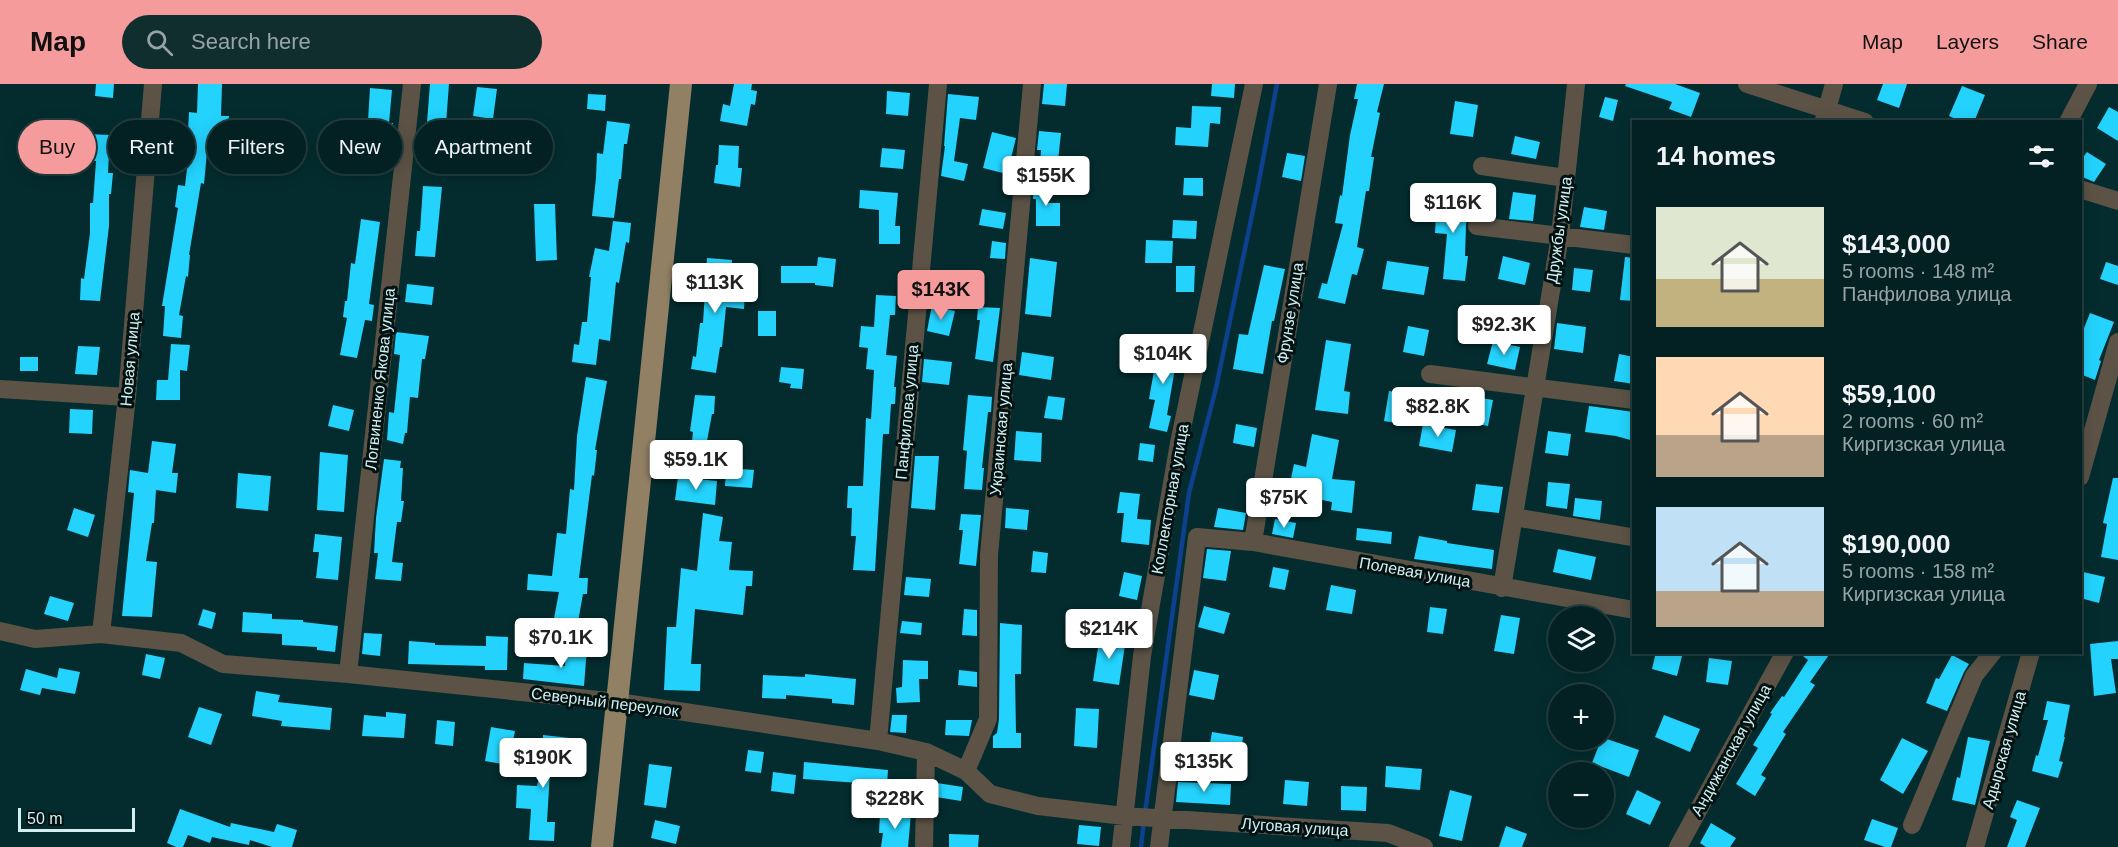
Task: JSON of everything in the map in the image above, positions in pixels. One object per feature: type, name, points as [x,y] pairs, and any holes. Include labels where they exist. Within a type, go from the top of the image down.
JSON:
[{"type":"main road","points":[[602,847],[681,84]]},
{"type":"street","name":"Новая улица","points":[[101,634],[127,397],[153,84]]},
{"type":"street","name":"Логвиненко Якова улица","points":[[348,674],[412,84]]},
{"type":"street","name":"Панфилова улица","points":[[878,741],[938,84]]},
{"type":"street","name":"Украинская улица","points":[[966,771],[988,719],[989,555],[1032,84]]},
{"type":"street","name":"Коллекторная улица","points":[[1121,847],[1142,656],[1150,608],[1179,443],[1254,84]]},
{"type":"street","name":"Фрунзе улица","points":[[1253,542],[1328,84]]},
{"type":"street","name":"Дружбы улица","points":[[1502,588],[1560,236],[1576,84]]},
{"type":"street","points":[[1747,84],[1825,116],[1852,120]]},
{"type":"street","points":[[1825,116],[1834,84]]},
{"type":"street","points":[[2069,120],[2088,84]]},
{"type":"street","points":[[1482,166],[1566,178]]},
{"type":"street","points":[[2082,190],[2118,201]]},
{"type":"street","points":[[1477,226],[1632,245]]},
{"type":"street","points":[[2082,470],[2118,342]]},
{"type":"street","points":[[1430,374],[1632,400]]},
{"type":"street","points":[[0,389],[127,397]]},
{"type":"street","points":[[1514,517],[1631,537]]},
{"type":"street","name":"Коллекторная улица","points":[[1159,847],[1197,537]]},
{"type":"street","name":"Полевая улица","points":[[1197,537],[1253,542],[1632,610]]},
{"type":"street","name":"Северный переулок","points":[[0,631],[35,639],[101,634],[181,643],[223,664],[348,674],[618,702],[878,741],[926,752],[966,771],[990,794],[1038,806],[1163,818]]},
{"type":"street","name":"Андижанская улица","points":[[1678,847],[1784,654]]},
{"type":"street","points":[[1912,825],[1974,676],[1991,654]]},
{"type":"street","name":"Адырская улица","points":[[1976,847],[2030,654]]},
{"type":"street","points":[[924,847],[926,752]]},
{"type":"street","name":"Луговая улица","points":[[1163,818],[1388,833],[1424,847]]},
{"type":"building","points":[[96,84],[114,84],[113,98],[95,96]]},
{"type":"building","points":[[198,84],[222,84],[221,116],[229,116],[229,120],[207,120],[204,184],[201,183],[189,255],[188,277],[186,276],[179,315],[183,316],[181,338],[163,336],[165,306],[162,306],[178,208],[175,207],[178,185],[185,186],[186,174],[195,174],[195,120],[189,120],[189,112],[197,113]]},
{"type":"building","points":[[430,84],[449,84],[446,120],[427,120]]},
{"type":"building","points":[[734,84],[752,84],[751,90],[757,91],[755,105],[751,104],[747,126],[720,121],[723,104],[730,106]]},
{"type":"building","points":[[1044,84],[1067,84],[1065,106],[1042,104]]},
{"type":"building","points":[[1212,84],[1235,84],[1234,98],[1211,96]]},
{"type":"building","points":[[1357,84],[1384,84],[1377,112],[1380,113],[1371,157],[1374,157],[1369,191],[1366,191],[1357,247],[1364,249],[1357,275],[1352,274],[1345,304],[1318,298],[1322,283],[1327,284],[1343,224],[1335,223],[1340,195],[1342,196],[1350,135],[1358,99],[1354,99]]},
{"type":"building","points":[[1626,84],[1675,84],[1700,93],[1691,117],[1669,109],[1672,102],[1625,86]]},
{"type":"building","points":[[1883,84],[1907,84],[1899,108],[1877,100]]},
{"type":"building","points":[[1962,86],[1985,95],[1975,120],[1958,120],[1949,116]]},
{"type":"building","points":[[477,87],[497,89],[493,119],[473,116]]},
{"type":"building","points":[[370,88],[392,90],[389,120],[368,120]]},
{"type":"building","points":[[887,91],[910,93],[908,116],[886,114]]},
{"type":"building","points":[[588,94],[606,95],[605,111],[587,109]]},
{"type":"building","points":[[948,94],[979,97],[976,120],[960,118],[954,161],[968,164],[964,181],[941,176]]},
{"type":"building","points":[[1605,97],[1618,100],[1613,121],[1599,117]]},
{"type":"building","points":[[1455,101],[1478,105],[1473,137],[1450,134]]},
{"type":"building","points":[[1192,106],[1221,107],[1220,124],[1210,123],[1208,147],[1175,145],[1176,127],[1191,128]]},
{"type":"building","points":[[2109,107],[2118,112],[2118,141],[2097,128]]},
{"type":"building","points":[[607,121],[630,124],[627,144],[624,144],[614,218],[592,216],[597,153],[603,154]]},
{"type":"building","points":[[1039,131],[1061,133],[1057,170],[1040,169],[1041,150],[1037,150]]},
{"type":"building","points":[[992,132],[1016,138],[1007,174],[983,168]]},
{"type":"building","points":[[96,134],[108,135],[108,174],[113,174],[111,194],[109,194],[109,226],[100,301],[80,300],[81,278],[84,279],[90,233],[90,203],[93,203]]},
{"type":"building","points":[[1515,136],[1540,142],[1536,159],[1511,154]]},
{"type":"building","points":[[719,145],[739,146],[738,168],[742,168],[740,187],[714,183]]},
{"type":"building","points":[[882,148],[905,150],[903,169],[880,167]]},
{"type":"building","points":[[2087,152],[2106,164],[2094,182],[2082,177],[2082,158]]},
{"type":"building","points":[[1287,153],[1305,156],[1301,181],[1282,177]]},
{"type":"building","points":[[1184,178],[1203,178],[1203,196],[1183,195]]},
{"type":"building","points":[[1034,182],[1049,182],[1047,203],[1060,203],[1060,226],[1036,226]]},
{"type":"building","points":[[423,186],[442,187],[435,257],[415,256],[417,231],[420,231]]},
{"type":"building","points":[[860,190],[898,193],[895,226],[900,226],[900,244],[879,244],[879,210],[859,208]]},
{"type":"building","points":[[1513,192],[1536,195],[1533,221],[1509,219]]},
{"type":"building","points":[[1437,195],[1469,197],[1465,256],[1468,256],[1465,281],[1443,279],[1447,234],[1435,233]]},
{"type":"building","points":[[534,204],[555,204],[557,260],[536,261]]},
{"type":"building","points":[[1584,207],[1607,211],[1604,230],[1580,227]]},
{"type":"building","points":[[982,209],[1006,213],[1003,229],[979,225]]},
{"type":"building","points":[[361,219],[380,222],[369,304],[374,305],[372,321],[365,320],[357,358],[340,355],[347,318],[343,317],[345,301],[347,301],[351,263],[355,264]]},
{"type":"building","points":[[1173,220],[1197,221],[1196,239],[1172,238]]},
{"type":"building","points":[[613,221],[631,223],[629,243],[626,242],[619,283],[616,282],[610,341],[599,339],[596,365],[572,362],[574,344],[579,345],[582,322],[587,322],[591,277],[589,277],[595,248],[609,251]]},
{"type":"building","points":[[1146,240],[1173,241],[1172,263],[1145,263]]},
{"type":"building","points":[[992,241],[1006,243],[1005,259],[990,258]]},
{"type":"building","points":[[1503,256],[1530,263],[1525,285],[1498,279]]},
{"type":"building","points":[[818,257],[836,259],[833,287],[815,285],[815,283],[781,283],[781,266],[817,266]]},
{"type":"building","points":[[1625,257],[1632,258],[1632,301],[1620,300]]},
{"type":"building","points":[[707,258],[732,260],[729,291],[745,293],[744,309],[726,307],[722,347],[720,347],[716,373],[691,369],[693,356],[696,357],[700,323],[703,323]]},
{"type":"building","points":[[1030,258],[1057,262],[1051,317],[1025,314]]},
{"type":"building","points":[[1387,261],[1429,267],[1424,295],[1382,289]]},
{"type":"building","points":[[2106,262],[2118,266],[2118,285],[2100,279]]},
{"type":"building","points":[[1264,265],[1285,269],[1274,321],[1272,321],[1263,374],[1233,369],[1239,334],[1248,335]]},
{"type":"building","points":[[1176,266],[1195,266],[1194,292],[1176,292]]},
{"type":"building","points":[[1574,268],[1593,270],[1590,292],[1572,290]]},
{"type":"building","points":[[407,284],[434,287],[432,305],[405,302]]},
{"type":"building","points":[[876,295],[896,296],[895,315],[890,315],[886,355],[897,356],[895,404],[891,404],[889,434],[883,434],[875,571],[853,570],[856,536],[851,536],[852,508],[847,508],[848,486],[863,486],[866,418],[871,419],[874,370],[866,369],[868,348],[859,347],[861,326],[874,327]]},
{"type":"building","points":[[932,305],[955,311],[949,336],[927,331]]},
{"type":"building","points":[[978,307],[1000,308],[993,362],[975,359],[980,320],[977,320]]},
{"type":"building","points":[[758,311],[776,311],[776,336],[758,336]]},
{"type":"building","points":[[2090,313],[2114,322],[2099,360],[2101,361],[2095,380],[2082,375],[2082,333]]},
{"type":"building","points":[[1557,323],[1586,327],[1583,353],[1554,349]]},
{"type":"building","points":[[1408,326],[1429,330],[1424,356],[1403,352]]},
{"type":"building","points":[[396,332],[429,336],[425,359],[422,359],[418,398],[410,397],[407,433],[405,433],[403,444],[387,440],[389,412],[394,413],[400,355],[394,354]]},
{"type":"building","points":[[1326,340],[1351,344],[1344,391],[1350,392],[1348,414],[1315,410]]},
{"type":"building","points":[[1493,341],[1520,347],[1515,370],[1487,364]]},
{"type":"building","points":[[171,344],[190,345],[187,371],[180,370],[180,400],[156,400],[157,380],[168,380]]},
{"type":"building","points":[[78,346],[100,347],[97,375],[75,374]]},
{"type":"building","points":[[1153,347],[1181,351],[1179,369],[1175,368],[1167,415],[1171,416],[1167,432],[1149,428],[1155,400],[1149,399],[1155,365],[1150,365]]},
{"type":"building","points":[[1022,352],[1054,357],[1051,380],[1019,375]]},
{"type":"building","points":[[1619,354],[1632,357],[1632,384],[1614,381]]},
{"type":"building","points":[[20,357],[38,357],[38,371],[20,371]]},
{"type":"building","points":[[924,359],[952,362],[949,385],[922,382]]},
{"type":"building","points":[[781,367],[804,369],[802,389],[790,388],[791,384],[779,382]]},
{"type":"building","points":[[586,377],[607,381],[595,450],[597,450],[594,476],[592,475],[579,578],[588,578],[587,594],[583,594],[576,633],[552,629],[559,592],[527,590],[528,574],[552,576],[557,533],[566,534],[570,489],[574,490],[577,436]]},
{"type":"building","points":[[1389,391],[1419,396],[1413,426],[1384,421]]},
{"type":"building","points":[[1458,394],[1493,400],[1488,426],[1454,420]]},
{"type":"building","points":[[695,395],[715,396],[714,414],[712,414],[707,441],[716,442],[714,454],[691,451],[693,432],[690,431]]},
{"type":"building","points":[[968,395],[992,397],[991,412],[988,412],[982,490],[964,489],[967,451],[963,450]]},
{"type":"building","points":[[1048,396],[1065,398],[1062,420],[1044,418]]},
{"type":"building","points":[[333,405],[354,410],[349,431],[328,426]]},
{"type":"building","points":[[1589,406],[1632,412],[1632,440],[1585,432]]},
{"type":"building","points":[[70,409],[93,410],[92,434],[69,433]]},
{"type":"building","points":[[1236,424],[1257,428],[1254,447],[1233,443]]},
{"type":"building","points":[[1423,424],[1456,430],[1452,452],[1419,446]]},
{"type":"building","points":[[1016,431],[1042,433],[1041,462],[1014,460]]},
{"type":"building","points":[[1548,431],[1571,434],[1568,456],[1545,453]]},
{"type":"building","points":[[1312,434],[1339,440],[1332,479],[1355,481],[1352,513],[1331,510],[1332,502],[1288,493],[1294,464],[1306,467]]},
{"type":"building","points":[[152,441],[176,444],[172,473],[178,473],[176,493],[156,490],[154,523],[152,523],[146,561],[157,562],[152,617],[122,616],[134,493],[128,492],[130,470],[148,473]]},
{"type":"building","points":[[1140,443],[1155,445],[1153,462],[1138,460]]},
{"type":"building","points":[[320,452],[348,455],[344,512],[317,510]]},
{"type":"building","points":[[915,456],[939,456],[935,510],[911,508]]},
{"type":"building","points":[[384,459],[401,461],[400,468],[403,468],[401,501],[404,501],[401,522],[397,522],[392,562],[403,563],[401,581],[375,579],[378,553],[374,553],[376,518]]},
{"type":"building","points":[[726,468],[754,470],[752,488],[725,486]]},
{"type":"building","points":[[238,473],[271,476],[268,511],[236,508]]},
{"type":"building","points":[[678,477],[717,481],[715,505],[675,500]]},
{"type":"building","points":[[2113,478],[2118,478],[2118,560],[2101,557],[2107,524],[2103,523]]},
{"type":"building","points":[[1548,482],[1570,484],[1567,509],[1546,506]]},
{"type":"building","points":[[1476,484],[1503,487],[1499,513],[1472,510]]},
{"type":"building","points":[[1120,492],[1140,494],[1137,519],[1151,520],[1149,545],[1121,542],[1124,513],[1117,513]]},
{"type":"building","points":[[1575,498],[1602,501],[1600,520],[1573,516]]},
{"type":"building","points":[[74,508],[95,515],[88,537],[67,530]]},
{"type":"building","points":[[1006,508],[1029,510],[1027,530],[1005,528]]},
{"type":"building","points":[[1218,508],[1246,513],[1243,530],[1214,527]]},
{"type":"building","points":[[703,513],[723,517],[719,541],[732,542],[729,570],[753,571],[752,586],[746,586],[743,615],[695,609],[691,664],[701,664],[700,691],[664,690],[667,627],[676,627],[681,568],[697,571]]},
{"type":"building","points":[[961,514],[981,515],[976,566],[959,564],[963,530],[959,530]]},
{"type":"building","points":[[1275,519],[1296,523],[1293,538],[1272,534]]},
{"type":"building","points":[[1357,528],[1392,532],[1391,544],[1356,540]]},
{"type":"building","points":[[315,534],[342,537],[338,580],[316,578],[319,552],[313,552]]},
{"type":"building","points":[[1419,536],[1494,550],[1492,569],[1414,559]]},
{"type":"building","points":[[1207,549],[1231,551],[1226,581],[1203,578]]},
{"type":"building","points":[[1558,549],[1596,557],[1591,580],[1553,572]]},
{"type":"building","points":[[1033,551],[1048,553],[1046,573],[1031,572]]},
{"type":"building","points":[[1273,567],[1289,570],[1285,590],[1269,587]]},
{"type":"building","points":[[1124,572],[1142,576],[1137,600],[1119,596]]},
{"type":"building","points":[[2083,572],[2105,577],[2099,603],[2082,599]]},
{"type":"building","points":[[906,577],[931,579],[929,597],[904,595]]},
{"type":"building","points":[[1331,585],[1356,590],[1352,614],[1326,610]]},
{"type":"building","points":[[50,596],[74,603],[68,621],[44,614]]},
{"type":"building","points":[[1204,606],[1230,613],[1224,634],[1198,627]]},
{"type":"building","points":[[1430,607],[1447,609],[1443,634],[1427,632]]},
{"type":"building","points":[[203,609],[216,613],[212,629],[198,625]]},
{"type":"building","points":[[964,609],[977,610],[977,636],[962,635]]},
{"type":"building","points":[[243,612],[272,614],[272,619],[303,620],[303,622],[338,626],[335,652],[317,650],[317,647],[282,645],[282,634],[242,632]]},
{"type":"building","points":[[1501,615],[1520,618],[1514,654],[1494,651]]},
{"type":"building","points":[[902,621],[922,623],[921,635],[900,633]]},
{"type":"building","points":[[1000,623],[1022,625],[1021,674],[1015,674],[1016,733],[1021,733],[1021,748],[993,748],[993,736],[997,733],[999,719]]},
{"type":"building","points":[[364,633],[382,634],[380,656],[362,654]]},
{"type":"building","points":[[1100,634],[1126,638],[1119,685],[1093,681]]},
{"type":"building","points":[[486,636],[508,637],[507,670],[485,670],[485,666],[408,664],[409,641],[435,643],[435,645],[486,646]]},
{"type":"building","points":[[2118,641],[2118,659],[2111,659],[2116,693],[2094,696],[2090,644]]},
{"type":"building","points":[[566,646],[587,648],[584,686],[523,679],[524,663],[565,666]]},
{"type":"building","points":[[146,654],[165,658],[160,679],[142,675]]},
{"type":"building","points":[[1656,654],[1682,654],[1677,676],[1652,669]]},
{"type":"building","points":[[1800,654],[1830,654],[1810,682],[1815,685],[1783,732],[1786,734],[1761,775],[1766,778],[1755,796],[1736,784],[1758,748],[1753,745],[1772,714],[1770,713],[1782,696],[1784,697],[1808,660]]},
{"type":"building","points":[[1952,655],[1969,664],[1947,711],[1926,703],[1936,678],[1939,679]]},
{"type":"building","points":[[1709,658],[1732,661],[1728,685],[1706,682]]},
{"type":"building","points":[[903,660],[928,661],[928,679],[919,679],[920,702],[897,703],[896,688],[902,687]]},
{"type":"building","points":[[59,668],[80,672],[75,694],[42,688],[40,695],[20,690],[26,669],[57,678]]},
{"type":"building","points":[[959,670],[977,672],[977,687],[958,685]]},
{"type":"building","points":[[1194,670],[1219,675],[1214,700],[1189,695]]},
{"type":"building","points":[[805,674],[856,679],[854,705],[832,703],[832,699],[786,695],[786,699],[762,698],[763,675],[805,677]]},
{"type":"building","points":[[256,691],[280,695],[278,702],[332,708],[330,730],[281,726],[282,721],[252,716]]},
{"type":"building","points":[[2047,701],[2070,705],[2059,761],[2063,762],[2058,778],[2032,771],[2048,720],[2043,720]]},
{"type":"building","points":[[199,707],[222,714],[211,745],[188,737]]},
{"type":"building","points":[[1076,708],[1099,709],[1097,748],[1074,746]]},
{"type":"building","points":[[386,712],[406,714],[404,738],[362,736],[364,715],[386,717]]},
{"type":"building","points":[[892,715],[907,715],[906,733],[890,732]]},
{"type":"building","points":[[1664,715],[1700,729],[1690,752],[1655,737]]},
{"type":"building","points":[[437,720],[455,722],[453,746],[435,744]]},
{"type":"building","points":[[946,720],[972,720],[969,736],[945,735]]},
{"type":"building","points":[[491,727],[515,731],[508,765],[485,761]]},
{"type":"building","points":[[1212,732],[1243,737],[1240,760],[1208,755]]},
{"type":"building","points":[[543,735],[570,738],[568,755],[565,755],[562,773],[550,771],[547,822],[555,822],[554,841],[529,840],[531,809],[516,808],[517,785],[537,786],[544,753],[542,753]]},
{"type":"building","points":[[1968,737],[1990,741],[1975,805],[1952,800],[1957,777],[1960,778]]},
{"type":"building","points":[[1902,738],[1928,751],[1903,794],[1880,780]]},
{"type":"building","points":[[1614,741],[1639,750],[1629,777],[1614,771],[1614,762],[1592,762],[1597,750],[1614,750]]},
{"type":"building","points":[[748,750],[764,752],[761,773],[745,771]]},
{"type":"building","points":[[804,762],[888,770],[887,785],[803,779]]},
{"type":"building","points":[[649,764],[672,767],[666,808],[644,805]]},
{"type":"building","points":[[1386,766],[1422,769],[1420,790],[1385,787]]},
{"type":"building","points":[[773,772],[796,775],[794,794],[771,791]]},
{"type":"building","points":[[1285,780],[1309,782],[1307,806],[1283,804]]},
{"type":"building","points":[[1178,782],[1231,784],[1230,805],[1176,802]]},
{"type":"building","points":[[937,783],[963,787],[961,801],[936,797]]},
{"type":"building","points":[[1341,786],[1367,787],[1366,811],[1341,810]]},
{"type":"building","points":[[1450,790],[1472,796],[1462,841],[1439,836]]},
{"type":"building","points":[[1637,790],[1661,802],[1650,825],[1626,814]]},
{"type":"building","points":[[2017,800],[2040,808],[2025,847],[2007,847],[2017,820],[2010,817]]},
{"type":"building","points":[[180,809],[230,827],[231,823],[274,832],[277,824],[297,830],[292,847],[272,847],[250,840],[249,845],[212,837],[210,843],[188,835],[183,847],[176,847],[167,843]]},
{"type":"building","points":[[880,813],[911,814],[908,847],[881,847],[883,833],[879,833]]},
{"type":"building","points":[[1872,819],[1898,828],[1891,847],[1864,840]]},
{"type":"building","points":[[655,820],[680,826],[676,844],[651,838]]},
{"type":"building","points":[[1711,823],[1736,838],[1730,847],[1706,847],[1700,843]]},
{"type":"building","points":[[1079,825],[1101,827],[1099,846],[1077,844]]},
{"type":"building","points":[[1506,826],[1527,834],[1522,847],[1499,847]]},
{"type":"building","points":[[949,834],[979,835],[978,847],[949,847]]},
{"type":"waterway","points":[[1145,813],[1189,493],[1216,388],[1277,84]]},
{"type":"waterway","points":[[1141,847],[1144,821]]}]
